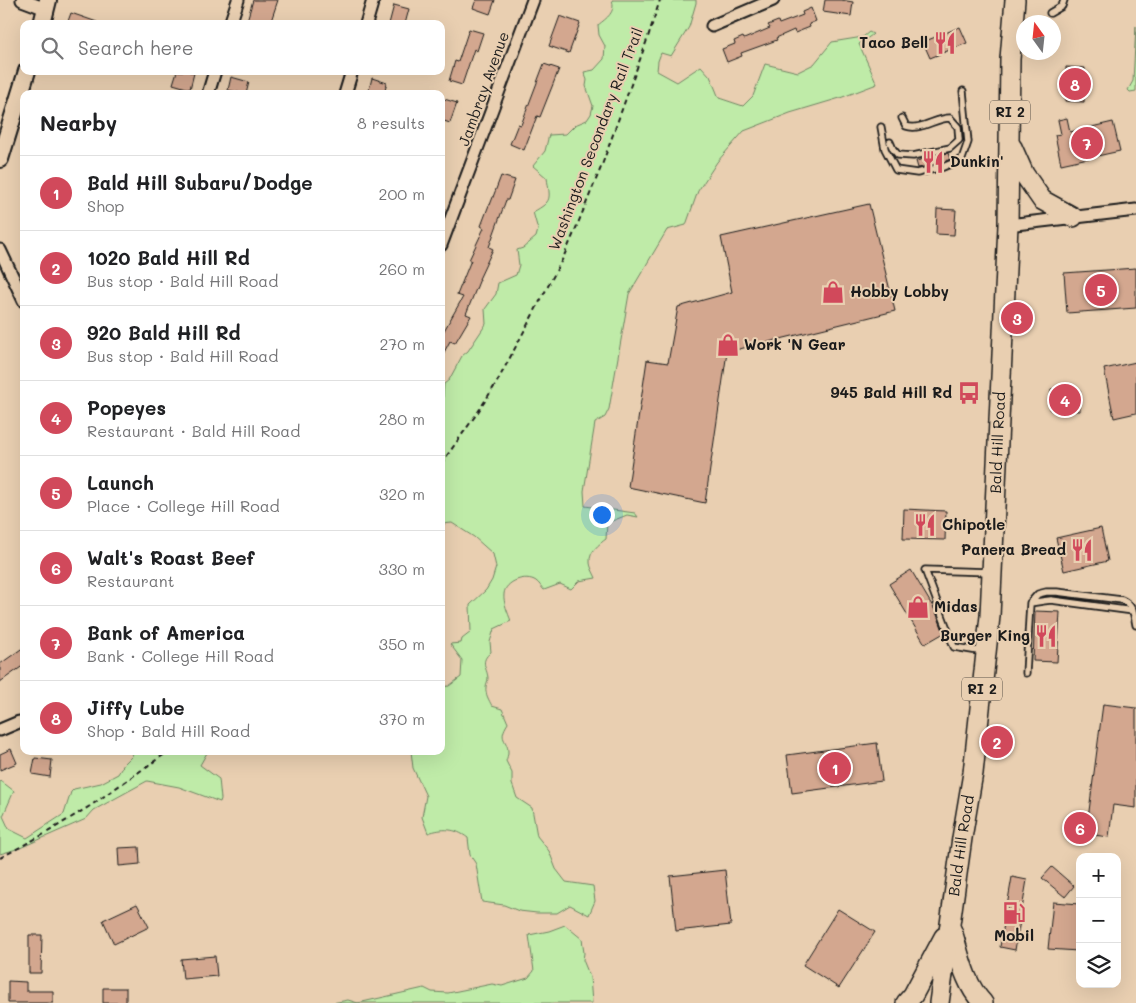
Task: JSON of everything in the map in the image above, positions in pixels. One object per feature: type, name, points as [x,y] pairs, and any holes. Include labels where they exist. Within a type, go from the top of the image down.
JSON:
[{"type":"main road","name":"Bald Hill Road","points":[[939,1003],[973,773],[990,616],[1008,225],[1010,59],[1015,0]]},
{"type":"main road","points":[[21,90],[26,75]]},
{"type":"main road","points":[[0,159],[20,94]]},
{"type":"main road","points":[[1009,142],[1024,174],[1042,200],[1073,217]]},
{"type":"main road","points":[[906,1003],[920,983],[950,925]]},
{"type":"main road","points":[[950,925],[967,980],[982,1003]]},
{"type":"street","points":[[22,0],[45,11]]},
{"type":"street","points":[[231,20],[238,0]]},
{"type":"street","points":[[367,20],[373,0]]},
{"type":"street","name":"Jambray Avenue","points":[[445,234],[533,0]]},
{"type":"street","points":[[712,26],[773,0]]},
{"type":"street","points":[[209,90],[214,75]]},
{"type":"street","points":[[346,90],[351,75]]},
{"type":"street","points":[[1008,225],[1136,210]]},
{"type":"street","points":[[0,250],[20,292]]},
{"type":"street","points":[[0,730],[20,722]]},
{"type":"lane","points":[[1050,13],[1062,6],[1064,0]]},
{"type":"lane","points":[[881,127],[885,149],[896,170],[917,173],[949,165],[962,159],[968,142],[963,91]]},
{"type":"lane","points":[[890,142],[898,154],[913,156],[950,148],[959,140],[958,127],[950,118],[943,118],[912,128],[906,126],[902,118]]},
{"type":"lane","points":[[986,652],[954,648],[925,570],[992,572]]},
{"type":"lane","points":[[1026,672],[1030,604],[1038,594],[1057,592],[1122,600],[1127,602],[1133,611],[1136,625]]},
{"type":"lane","points":[[1030,604],[1051,600],[1133,611]]},
{"type":"path","name":"Washington Secondary Rail Trail","points":[[445,458],[497,382],[563,258],[602,165],[660,0]]},
{"type":"path","points":[[0,858],[90,806],[162,755]]},
{"type":"green space","points":[[612,0],[696,0],[689,27],[671,56],[661,53],[657,71],[677,82],[701,66],[710,76],[719,98],[743,106],[753,96],[765,64],[798,72],[814,64],[832,42],[863,37],[869,32],[873,34],[859,44],[877,84],[840,98],[790,113],[744,131],[717,162],[698,191],[686,225],[667,230],[629,294],[609,409],[605,417],[595,423],[584,491],[585,506],[635,513],[638,517],[627,515],[607,523],[606,539],[600,543],[590,558],[596,578],[579,581],[571,589],[560,584],[544,590],[536,581],[527,578],[512,582],[505,589],[504,600],[511,621],[494,629],[490,642],[491,652],[485,659],[485,665],[488,678],[486,686],[487,697],[492,706],[502,709],[508,723],[503,736],[508,748],[506,761],[512,773],[512,784],[517,798],[532,808],[537,836],[549,851],[556,869],[566,882],[593,886],[595,901],[589,915],[570,905],[557,913],[537,913],[519,911],[504,905],[482,902],[476,864],[470,855],[468,838],[458,832],[449,830],[428,833],[422,817],[426,796],[413,768],[411,755],[445,755],[445,686],[449,686],[461,677],[462,660],[450,644],[461,643],[462,639],[471,632],[470,605],[486,590],[492,580],[496,567],[493,554],[474,537],[452,523],[445,524],[445,383],[449,380],[462,356],[468,351],[486,324],[485,309],[496,294],[498,283],[516,275],[519,265],[517,250],[523,248],[536,237],[538,230],[533,212],[547,202],[549,195],[547,178],[533,166],[545,151],[549,135],[566,134],[575,125],[587,120],[591,114],[593,106],[586,86],[587,80],[584,72],[594,70],[604,59],[605,46],[599,35],[598,25],[612,11]]},
{"type":"green space","points":[[1136,26],[1136,91],[1130,92],[1128,90],[1133,81]]},
{"type":"green space","points":[[206,755],[200,765],[219,779],[220,802],[179,787],[147,781],[94,810],[86,819],[20,848],[0,854],[1,781],[14,791],[3,816],[9,829],[27,838],[64,814],[71,792],[74,789],[101,783],[118,774],[132,756]]},
{"type":"green space","points":[[565,925],[582,939],[583,960],[590,977],[592,1003],[358,1003],[424,988],[432,992],[448,993],[492,984],[502,986],[528,978],[534,971],[529,935]]},
{"type":"green space","points":[[348,1000],[358,1003],[332,1003]]},
{"type":"building","points":[[253,0],[278,0],[271,20],[247,20]]},
{"type":"building","points":[[476,0],[495,0],[490,14],[473,8]]},
{"type":"building","points":[[825,0],[853,2],[851,16],[823,12]]},
{"type":"building","points":[[394,5],[409,9],[406,20],[390,20]]},
{"type":"building","points":[[811,8],[816,21],[809,24],[810,27],[795,33],[794,30],[776,38],[777,40],[741,53],[742,56],[727,62],[722,49],[735,44],[734,41],[743,37],[744,39],[770,28],[768,25],[778,21],[779,24],[803,15],[802,12]]},
{"type":"building","points":[[71,13],[91,20],[68,20]]},
{"type":"building","points":[[560,16],[580,23],[569,53],[549,46]]},
{"type":"building","name":"Taco Bell","points":[[960,27],[967,43],[930,58],[923,42]]},
{"type":"building","points":[[469,29],[483,33],[477,51],[474,49],[462,85],[449,81],[455,61],[458,62]]},
{"type":"building","points":[[544,64],[559,69],[540,117],[537,116],[524,150],[510,144],[518,124],[521,125]]},
{"type":"building","points":[[1066,67],[1085,68],[1084,102],[1065,101]]},
{"type":"building","points":[[176,75],[194,75],[190,89],[173,84]]},
{"type":"building","points":[[231,77],[249,82],[247,90],[228,90]]},
{"type":"building","points":[[372,78],[387,83],[385,90],[369,90]]},
{"type":"building","points":[[445,99],[457,103],[450,123],[445,121]]},
{"type":"building","points":[[1067,118],[1070,132],[1113,122],[1120,151],[1061,164],[1055,135],[1061,134],[1058,120]]},
{"type":"building","name":"Dunkin'","points":[[948,153],[950,159],[942,163],[918,168],[916,161]]},
{"type":"building","points":[[501,176],[515,180],[489,247],[493,249],[466,314],[471,316],[455,343],[450,341],[445,350],[445,329],[463,297],[457,295],[471,260],[469,260],[484,228],[481,226]]},
{"type":"building","points":[[869,204],[895,311],[727,352],[705,503],[628,487],[647,360],[668,363],[678,307],[732,292],[721,237]]},
{"type":"building","points":[[937,209],[956,210],[954,235],[936,234]]},
{"type":"building","points":[[1136,268],[1136,308],[1067,313],[1064,273]]},
{"type":"building","points":[[1136,362],[1136,413],[1114,418],[1104,369]]},
{"type":"building","points":[[1051,389],[1080,390],[1080,411],[1050,410]]},
{"type":"building","name":"Chipotle","points":[[904,509],[946,511],[945,540],[903,539]]},
{"type":"building","name":"Panera Bread","points":[[1101,528],[1108,561],[1064,571],[1056,538]]},
{"type":"building","name":"Midas","points":[[911,570],[936,612],[944,633],[925,644],[889,584]]},
{"type":"building","name":"Burger King","points":[[1035,611],[1060,612],[1057,662],[1033,661]]},
{"type":"building","points":[[20,650],[20,668],[0,682],[0,664]]},
{"type":"building","points":[[1103,704],[1136,708],[1136,808],[1113,805],[1109,837],[1086,834]]},
{"type":"building","points":[[877,743],[882,781],[792,793],[787,755]]},
{"type":"building","points":[[11,749],[17,763],[0,770],[0,754]]},
{"type":"building","points":[[35,758],[52,760],[50,777],[32,774]]},
{"type":"building","points":[[139,847],[140,864],[119,866],[118,848]]},
{"type":"building","points":[[1052,867],[1074,886],[1065,897],[1042,878]]},
{"type":"building","points":[[725,870],[731,925],[676,931],[670,876]]},
{"type":"building","name":"Mobil","points":[[1012,877],[1027,880],[1015,950],[1000,947]]},
{"type":"building","points":[[1053,902],[1076,904],[1076,951],[1048,949]]},
{"type":"building","points":[[137,904],[149,927],[114,944],[103,920]]},
{"type":"building","points":[[838,909],[875,932],[839,988],[803,965]]},
{"type":"building","points":[[29,935],[42,935],[41,973],[29,973]]},
{"type":"building","points":[[215,956],[217,976],[183,979],[181,959]]},
{"type":"building","points":[[8,981],[26,982],[26,991],[53,991],[53,1003],[8,1003]]},
{"type":"building","points":[[103,988],[126,988],[126,1003],[103,1003]]},
{"type":"place","name":"Taco Bell","points":[[945,43]]},
{"type":"place","name":"Jiffy Lube","points":[[1075,84]]},
{"type":"place","name":"Bank of America","points":[[1087,143]]},
{"type":"place","name":"Dunkin'","points":[[933,162]]},
{"type":"place","name":"Launch","points":[[1101,290]]},
{"type":"place","name":"Hobby Lobby","points":[[833,292]]},
{"type":"place","name":"920 Bald Hill Rd","points":[[1017,318]]},
{"type":"place","name":"Work 'N Gear","points":[[728,345]]},
{"type":"place","name":"945 Bald Hill Rd","points":[[969,393]]},
{"type":"place","name":"Popeyes","points":[[1065,400]]},
{"type":"place","name":"Chipotle","points":[[925,525]]},
{"type":"place","name":"Panera Bread","points":[[1082,550]]},
{"type":"place","name":"Midas","points":[[918,607]]},
{"type":"place","name":"Burger King","points":[[1046,636]]},
{"type":"place","name":"1020 Bald Hill Rd","points":[[997,742]]},
{"type":"place","name":"Bald Hill Subaru/Dodge","points":[[835,768]]},
{"type":"place","name":"Walt's Roast Beef","points":[[1080,828]]},
{"type":"place","name":"Mobil","points":[[1014,913]]}]
